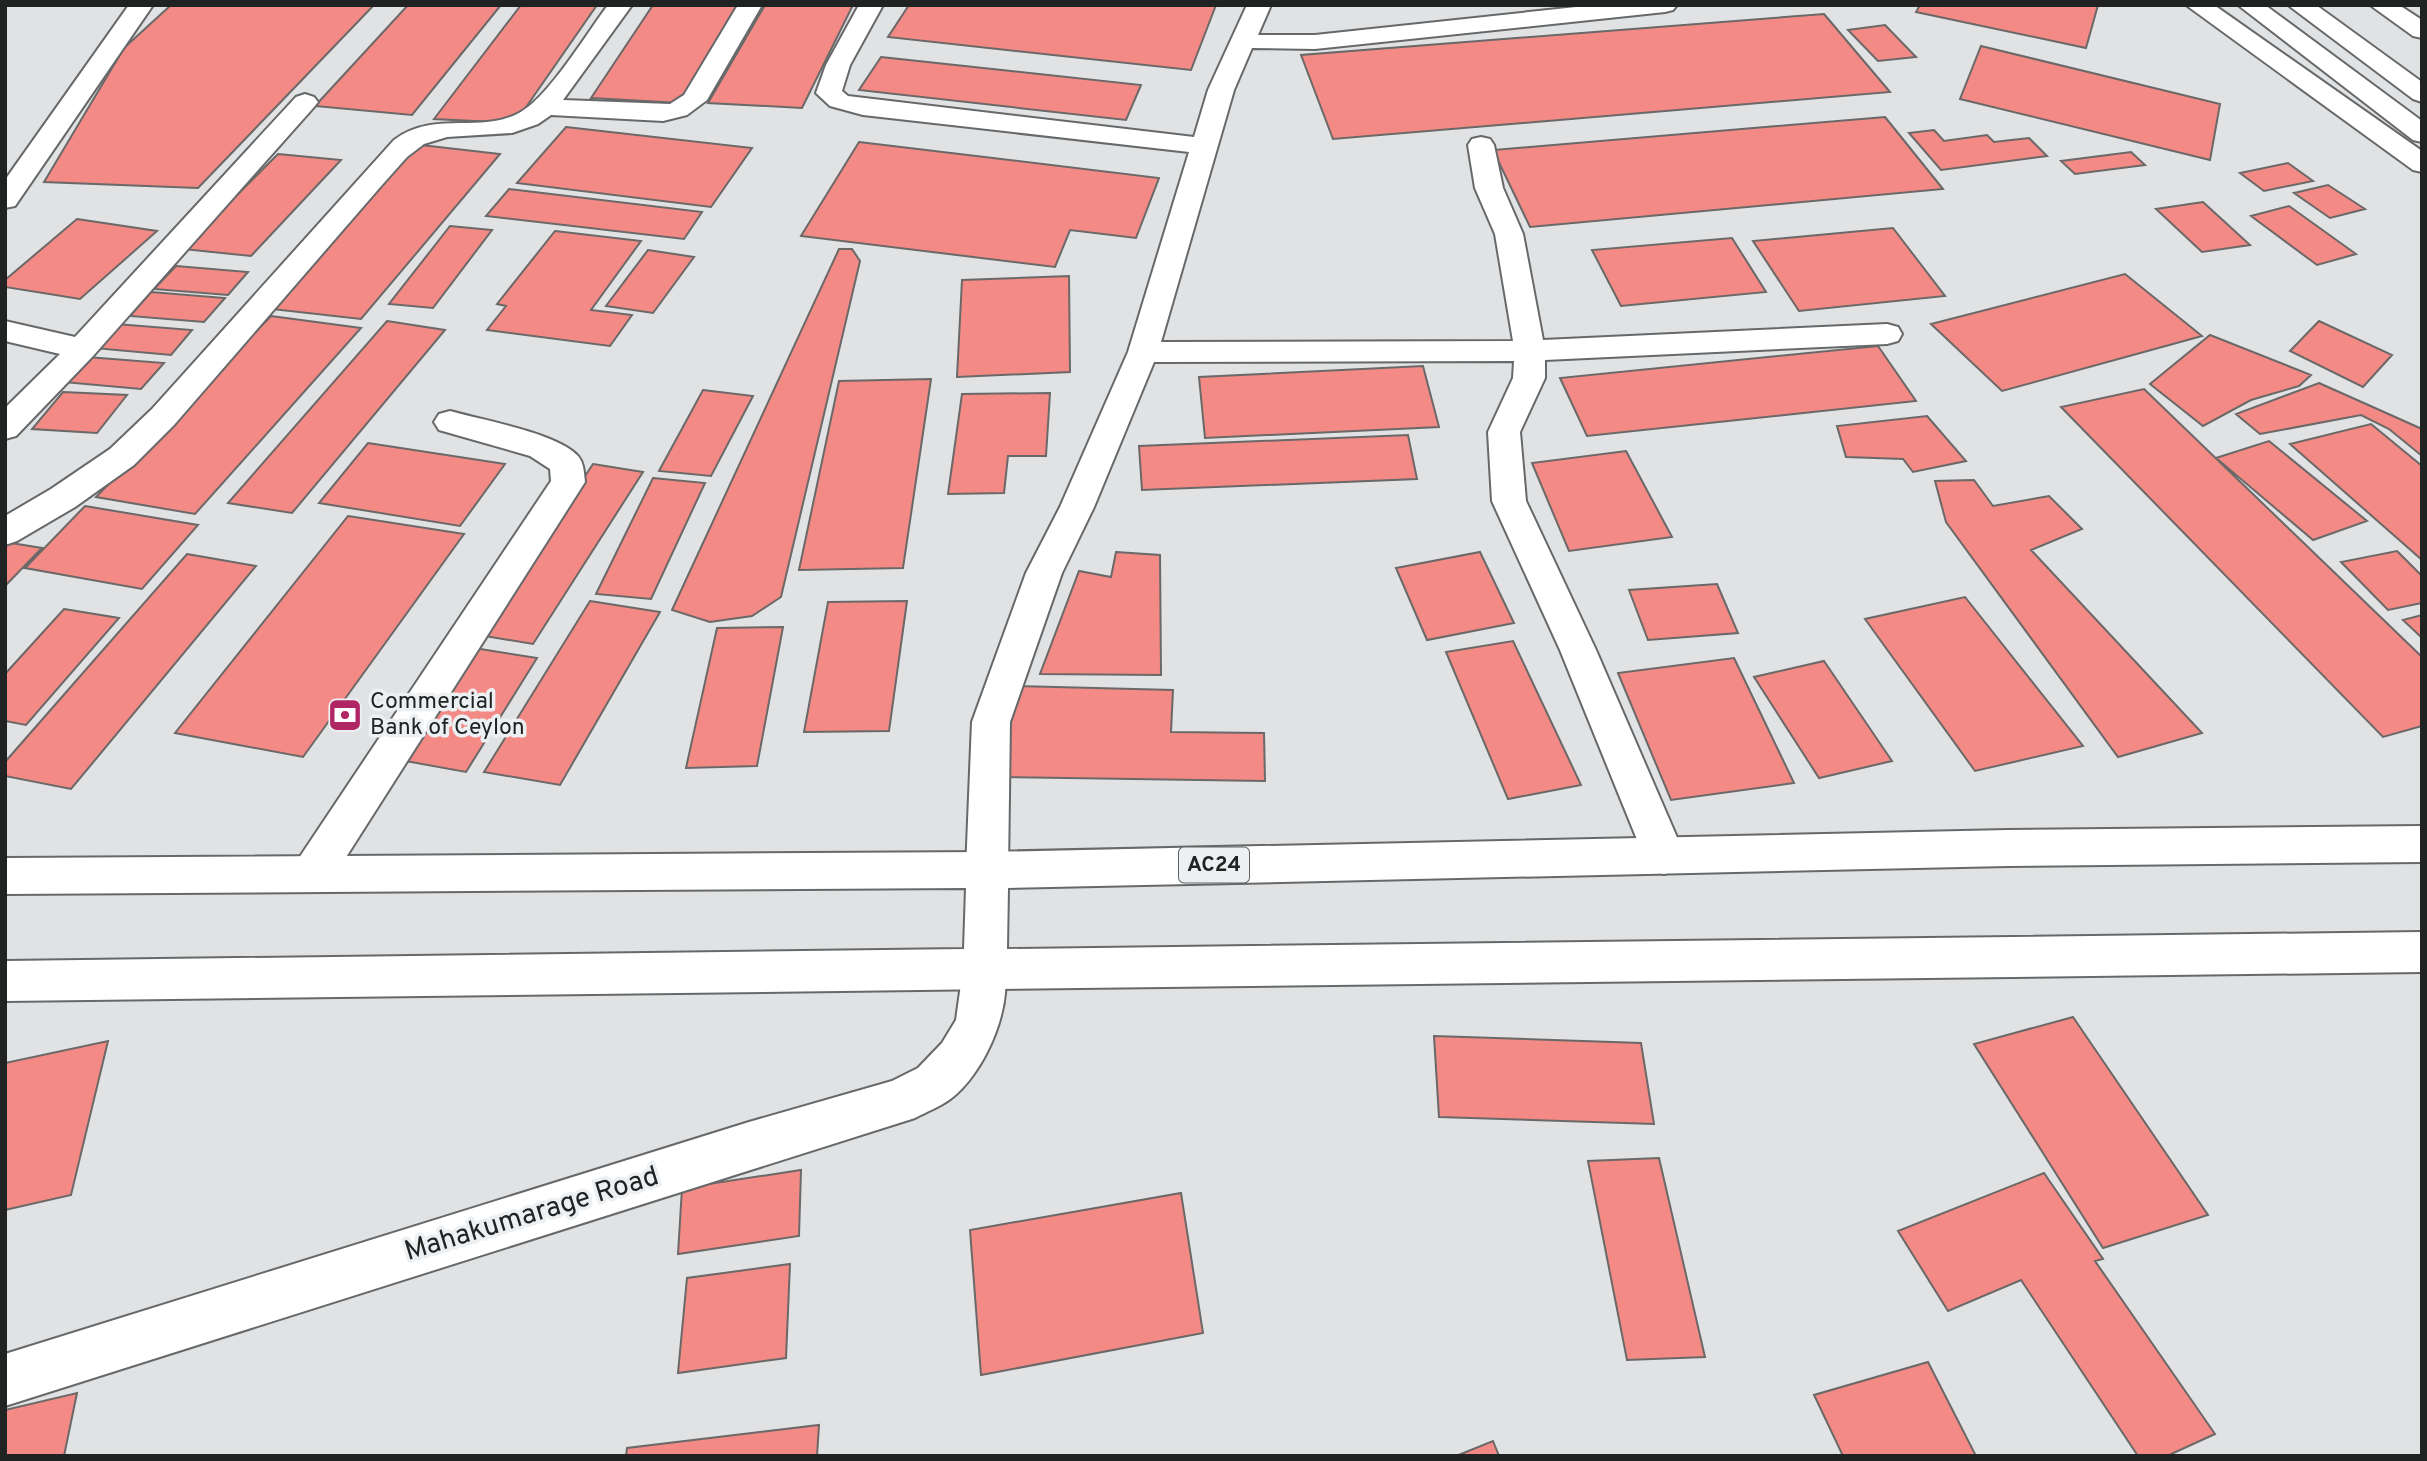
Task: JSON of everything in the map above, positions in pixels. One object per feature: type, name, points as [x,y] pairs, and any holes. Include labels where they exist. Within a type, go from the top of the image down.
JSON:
[{"type":"main road","points":[[5,200],[141,5]]},
{"type":"main road","points":[[5,532],[64,498],[122,457],[163,417],[372,179],[409,143],[429,133],[503,129],[536,115],[545,107],[620,5]]},
{"type":"main road","points":[[545,107],[639,113],[678,110],[694,100],[750,5]]},
{"type":"main road","points":[[871,5],[835,74],[829,93],[839,101],[863,107],[1204,146]]},
{"type":"main road","name":"Mahakumarage Road","points":[[5,1380],[749,1146],[899,1102],[934,1084],[958,1058],[977,1025],[985,970],[990,722],[1044,573],[1077,507],[1143,352],[1221,90],[1259,5]]},
{"type":"main road","points":[[1242,40],[1267,43],[1315,42],[1665,5]]},
{"type":"main road","points":[[2198,5],[2422,164]]},
{"type":"main road","points":[[2250,5],[2422,134]]},
{"type":"main road","points":[[2301,5],[2422,94]]},
{"type":"main road","points":[[2382,5],[2422,31]]},
{"type":"main road","points":[[5,428],[82,349],[304,102]]},
{"type":"main road","points":[[1481,145],[1489,188],[1509,234],[1530,351],[1529,378],[1504,432],[1509,500],[1578,650],[1664,856]]},
{"type":"main road","points":[[5,331],[82,349]]},
{"type":"main road","points":[[1143,352],[1530,351],[1887,334]]},
{"type":"main road","points":[[312,874],[568,482],[566,464],[542,448],[450,422]]},
{"type":"main road","name":"AC24","points":[[5,876],[987,870],[2422,844]]},
{"type":"main road","points":[[5,981],[2422,953]]},
{"type":"building","points":[[171,5],[374,5],[198,188],[44,182],[124,48]]},
{"type":"building","points":[[408,5],[501,5],[412,115],[315,106]]},
{"type":"building","points":[[521,5],[597,5],[515,123],[434,119]]},
{"type":"building","points":[[653,5],[737,5],[680,103],[591,98]]},
{"type":"building","points":[[765,5],[853,5],[802,108],[708,103]]},
{"type":"building","points":[[909,5],[1216,5],[1191,70],[888,37]]},
{"type":"building","points":[[1920,5],[2098,5],[2086,48],[1916,12]]},
{"type":"building","points":[[1824,14],[1890,92],[1333,139],[1301,55]]},
{"type":"building","points":[[1885,25],[1916,57],[1878,61],[1848,30]]},
{"type":"building","points":[[1981,46],[2220,104],[2210,160],[1960,99]]},
{"type":"building","points":[[881,57],[1141,85],[1126,120],[859,90]]},
{"type":"building","points":[[1885,117],[1943,189],[1530,227],[1493,150]]},
{"type":"building","points":[[566,127],[752,148],[711,207],[517,183]]},
{"type":"building","points":[[1934,130],[1944,141],[1987,135],[1994,142],[2029,138],[2047,156],[1941,170],[1909,133]]},
{"type":"building","points":[[859,142],[1159,178],[1136,238],[1070,230],[1055,267],[801,236]]},
{"type":"building","points":[[412,144],[500,154],[361,319],[263,308]]},
{"type":"building","points":[[2131,152],[2145,165],[2075,174],[2061,161]]},
{"type":"building","points":[[278,154],[341,160],[251,256],[183,249]]},
{"type":"building","points":[[2288,163],[2313,181],[2264,191],[2240,173]]},
{"type":"building","points":[[2328,185],[2365,209],[2330,218],[2294,193]]},
{"type":"building","points":[[509,189],[702,212],[684,239],[486,216]]},
{"type":"building","points":[[2203,202],[2250,245],[2202,252],[2156,209]]},
{"type":"building","points":[[2289,206],[2356,254],[2317,265],[2251,216]]},
{"type":"building","points":[[77,219],[157,231],[80,299],[5,287],[5,280]]},
{"type":"building","points":[[450,226],[492,230],[433,308],[389,304]]},
{"type":"building","points":[[1893,228],[1945,296],[1799,311],[1753,241]]},
{"type":"building","points":[[555,231],[641,241],[591,310],[632,315],[610,346],[487,330],[506,306],[497,304]]},
{"type":"building","points":[[1732,238],[1766,292],[1621,306],[1592,250]]},
{"type":"building","points":[[839,249],[852,249],[860,261],[781,597],[752,616],[710,622],[672,610]]},
{"type":"building","points":[[648,250],[694,257],[653,313],[606,306]]},
{"type":"building","points":[[176,266],[248,272],[228,295],[154,289]]},
{"type":"building","points":[[2125,274],[2202,336],[2002,391],[1931,324]]},
{"type":"building","points":[[1069,276],[1070,372],[957,377],[962,280]]},
{"type":"building","points":[[151,292],[225,298],[204,322],[130,316]]},
{"type":"building","points":[[271,316],[361,328],[195,514],[96,497]]},
{"type":"building","points":[[387,321],[445,330],[292,513],[228,503]]},
{"type":"building","points":[[2319,321],[2392,355],[2363,387],[2290,351]]},
{"type":"building","points":[[116,324],[192,330],[171,355],[94,348]]},
{"type":"building","points":[[2210,335],[2311,375],[2299,386],[2251,400],[2203,426],[2150,384]]},
{"type":"building","points":[[1878,346],[1916,401],[1587,436],[1560,378]]},
{"type":"building","points":[[87,357],[164,363],[141,389],[63,382]]},
{"type":"building","points":[[1423,366],[1439,427],[1205,438],[1199,377]]},
{"type":"building","points":[[931,379],[903,568],[799,570],[839,381]]},
{"type":"building","points":[[2319,383],[2422,429],[2422,456],[2389,429],[2361,415],[2260,434],[2236,414]]},
{"type":"building","points":[[2144,389],[2422,657],[2422,726],[2383,737],[2061,407]]},
{"type":"building","points":[[703,390],[753,396],[711,476],[659,471]]},
{"type":"building","points":[[63,392],[127,395],[97,433],[32,429]]},
{"type":"building","points":[[1050,393],[1046,456],[1008,456],[1004,493],[948,494],[962,394]]},
{"type":"building","points":[[1927,416],[1966,461],[1913,472],[1903,459],[1846,457],[1837,426]]},
{"type":"building","points":[[2371,424],[2422,466],[2422,560],[2290,444]]},
{"type":"building","points":[[1408,435],[1417,479],[1142,490],[1139,446]]},
{"type":"building","points":[[2269,441],[2367,521],[2313,540],[2216,458]]},
{"type":"building","points":[[368,443],[505,464],[460,526],[319,503]]},
{"type":"building","points":[[1626,451],[1672,537],[1569,551],[1532,463]]},
{"type":"building","points":[[593,464],[643,472],[533,644],[479,635]]},
{"type":"building","points":[[653,478],[705,483],[651,599],[596,594]]},
{"type":"building","points":[[1974,480],[1993,506],[2049,496],[2082,529],[2031,550],[2202,733],[2118,757],[1946,522],[1935,481]]},
{"type":"building","points":[[85,506],[198,525],[142,589],[25,568]]},
{"type":"building","points":[[348,516],[464,534],[303,757],[175,733]]},
{"type":"building","points":[[5,542],[42,548],[5,586]]},
{"type":"building","points":[[2397,551],[2422,576],[2422,603],[2388,610],[2341,562]]},
{"type":"building","points":[[1116,552],[1160,555],[1161,675],[1040,674],[1079,571],[1111,577]]},
{"type":"building","points":[[1480,552],[1514,623],[1427,640],[1396,568]]},
{"type":"building","points":[[187,554],[256,566],[71,789],[5,776],[5,762]]},
{"type":"building","points":[[1717,584],[1738,633],[1648,640],[1629,590]]},
{"type":"building","points":[[1965,597],[2083,746],[1975,771],[1865,619]]},
{"type":"building","points":[[590,601],[660,612],[560,785],[484,772]]},
{"type":"building","points":[[907,601],[889,731],[804,732],[828,602]]},
{"type":"building","points":[[64,609],[119,618],[26,725],[5,721],[5,674]]},
{"type":"building","points":[[2422,615],[2422,638],[2403,620]]},
{"type":"building","points":[[783,627],[757,766],[686,768],[717,628]]},
{"type":"building","points":[[1513,641],[1581,785],[1508,799],[1446,652]]},
{"type":"building","points":[[474,648],[537,658],[466,772],[400,760]]},
{"type":"building","points":[[1734,658],[1794,783],[1671,800],[1618,673]]},
{"type":"building","points":[[1824,661],[1892,761],[1819,778],[1754,677]]},
{"type":"building","points":[[1016,686],[1173,690],[1171,732],[1264,733],[1265,781],[993,777],[1010,730]]},
{"type":"building","points":[[2073,1017],[2208,1215],[2103,1248],[1974,1044]]},
{"type":"building","points":[[1434,1036],[1641,1043],[1654,1124],[1439,1117]]},
{"type":"building","points":[[108,1041],[71,1195],[5,1210],[5,1063]]},
{"type":"building","points":[[1659,1158],[1705,1357],[1627,1360],[1588,1161]]},
{"type":"building","points":[[801,1170],[799,1236],[678,1254],[682,1188]]},
{"type":"building","points":[[2044,1173],[2103,1259],[2095,1261],[2215,1434],[2167,1456],[2138,1456],[2021,1280],[1948,1311],[1898,1231]]},
{"type":"building","points":[[1181,1193],[1203,1333],[981,1375],[970,1230]]},
{"type":"building","points":[[790,1264],[786,1358],[678,1373],[687,1278]]},
{"type":"building","points":[[1928,1362],[1976,1456],[1843,1456],[1814,1395]]},
{"type":"building","points":[[77,1393],[64,1456],[5,1456],[5,1410]]},
{"type":"building","points":[[819,1425],[817,1456],[626,1456],[627,1448]]},
{"type":"building","points":[[1493,1441],[1499,1456],[1456,1456]]},
{"type":"place","name":"Commercial Bank of Ceylon","points":[[345,715]]}]
